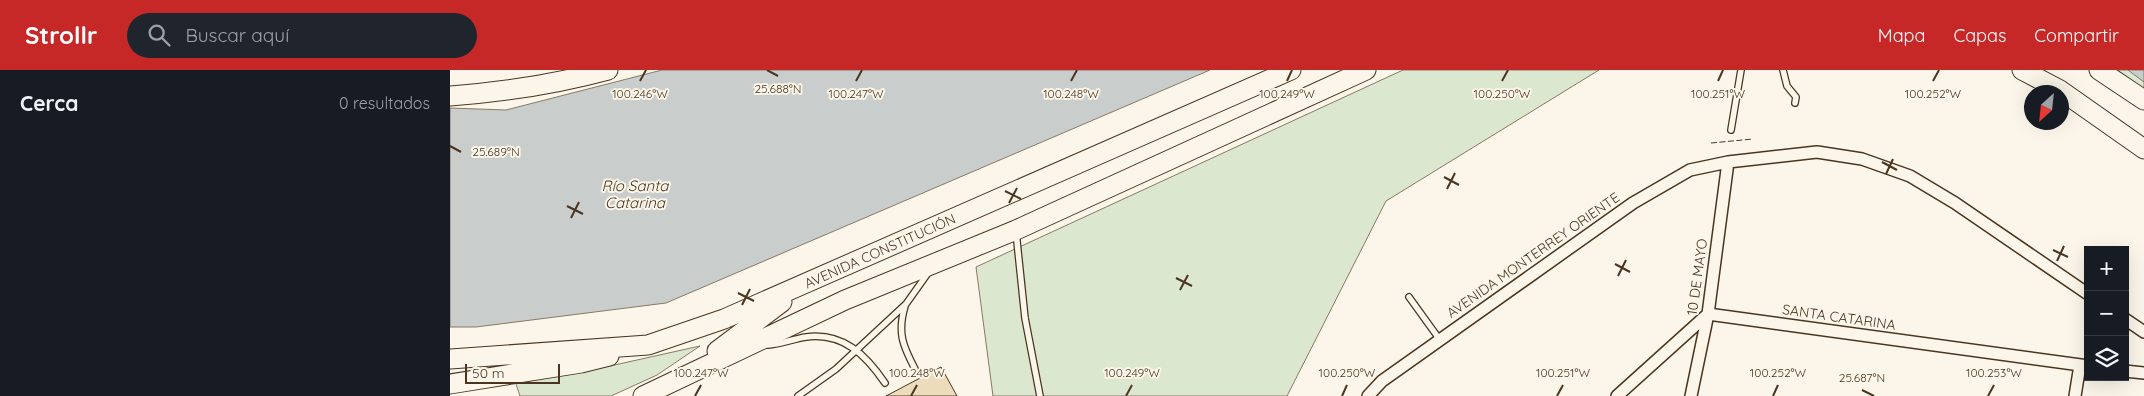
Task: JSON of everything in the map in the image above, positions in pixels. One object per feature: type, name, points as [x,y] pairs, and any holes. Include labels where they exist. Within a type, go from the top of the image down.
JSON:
[{"type":"highway","points":[[450,96],[497,92],[562,82],[608,70]]},
{"type":"highway","name":"AVENIDA CONSTITUCIÓN","points":[[450,359],[648,345],[724,319],[1290,70]]},
{"type":"highway","points":[[643,396],[658,391],[688,373],[845,300],[1016,230],[1366,70]]},
{"type":"highway","points":[[2022,70],[2060,90],[2144,149]]},
{"type":"highway","points":[[2098,70],[2144,100]]},
{"type":"highway","points":[[688,373],[807,283]]},
{"type":"highway","points":[[450,384],[581,363],[648,345]]},
{"type":"street","name":"AVENIDA MONTERREY ORIENTE","points":[[1368,396],[1382,381],[1634,203],[1690,170],[1728,162],[1817,152],[1862,159],[1910,176],[1955,203],[2084,291]]},
{"type":"street","name":"10 DE MAYO","points":[[1691,396],[1708,314],[1728,162]]},
{"type":"street","name":"SANTA CATARINA","points":[[1708,314],[2084,366]]},
{"type":"street","points":[[1617,396],[1708,314]]},
{"type":"street","points":[[2129,322],[2144,332]]},
{"type":"street","points":[[2075,396],[2084,366]]},
{"type":"street","points":[[2129,371],[2144,373]]},
{"type":"lane","points":[[1731,130],[1741,70]]},
{"type":"lane","points":[[1782,70],[1787,86],[1796,97],[1795,102]]},
{"type":"lane","points":[[1016,230],[1025,318],[1040,396]]},
{"type":"lane","points":[[798,396],[836,369],[906,304],[935,263]]},
{"type":"lane","points":[[1409,297],[1440,340]]},
{"type":"lane","points":[[906,304],[900,332],[904,348],[915,369]]},
{"type":"lane","points":[[750,344],[769,345],[806,337],[824,337],[841,340],[857,348],[885,383]]},
{"type":"green space","points":[[1403,70],[1599,70],[1386,201],[1287,396],[993,396],[976,267]]},
{"type":"green space","points":[[2113,70],[2144,70],[2144,93]]},
{"type":"green space","points":[[700,346],[657,375],[611,396],[520,396],[515,381],[610,366]]},
{"type":"water","name":"Río Santa Catarina","points":[[662,70],[1210,70],[666,303],[476,327],[450,327],[450,108],[506,110]]},
{"type":"water","points":[[2128,70],[2144,70],[2144,82]]},
{"type":"building","points":[[941,367],[957,396],[886,396]]},
{"type":"fence","points":[[1711,143],[1753,139]]}]
